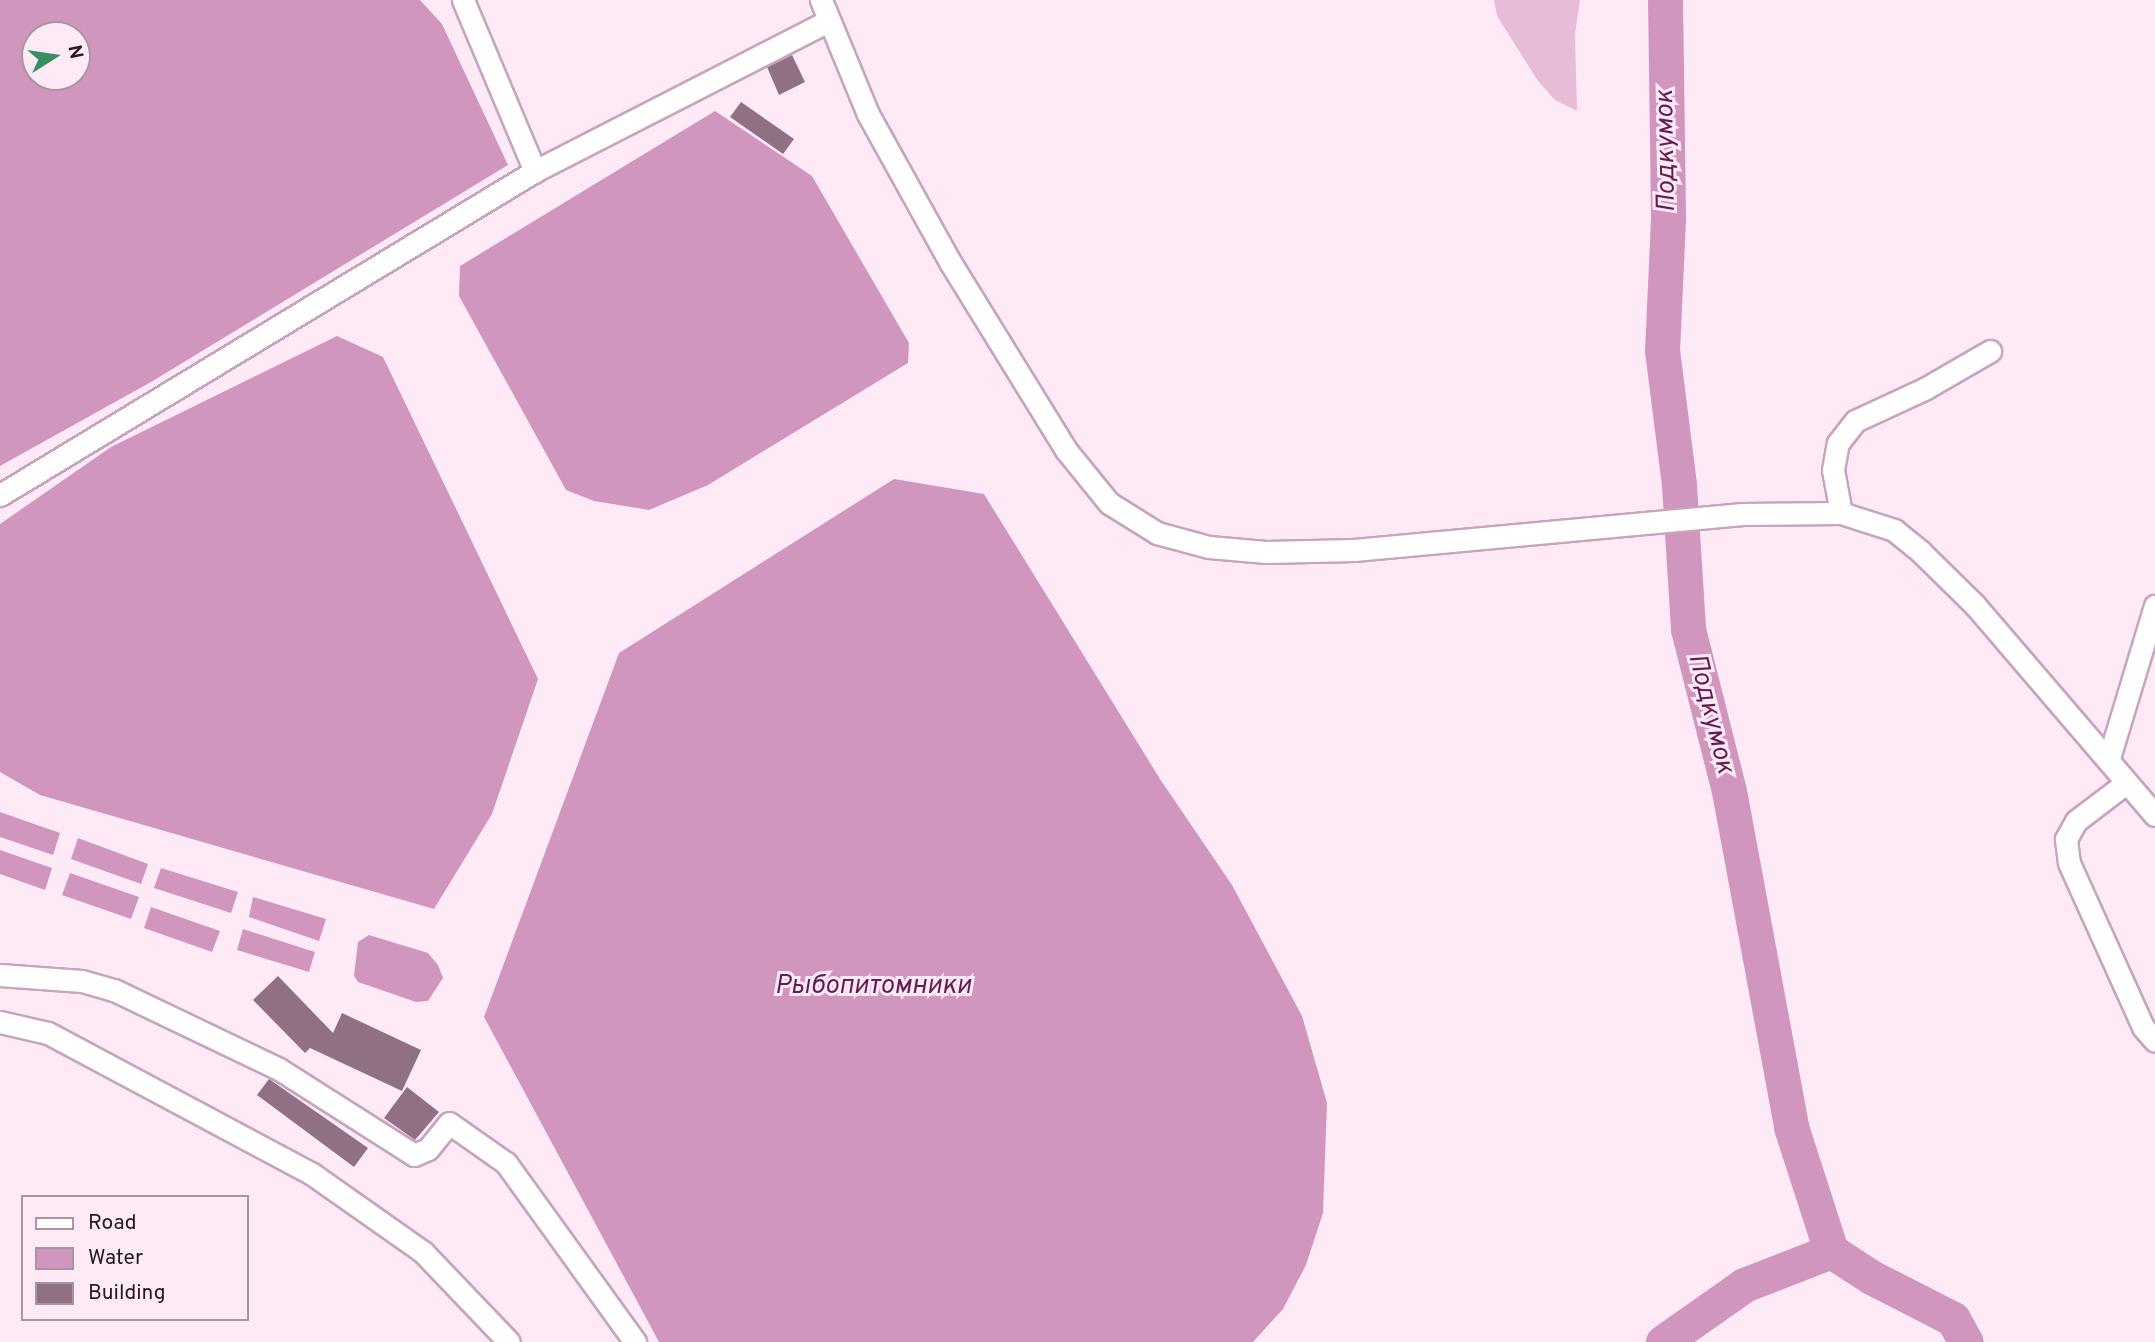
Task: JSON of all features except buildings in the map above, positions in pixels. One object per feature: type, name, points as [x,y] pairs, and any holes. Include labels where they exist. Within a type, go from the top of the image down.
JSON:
[{"type":"street","points":[[463,0],[535,171]]},
{"type":"street","points":[[821,0],[868,114],[950,262],[1066,450],[1110,503],[1157,533],[1209,547],[1266,552],[1354,550],[1742,514],[1841,513],[1894,530],[1921,552],[1974,604],[2109,758],[2126,783],[2155,815]]},
{"type":"street","points":[[0,495],[535,171],[828,21]]},
{"type":"street","points":[[1841,513],[1833,470],[1838,443],[1855,421],[1990,351]]},
{"type":"street","points":[[2109,758],[2155,606]]},
{"type":"street","points":[[2126,783],[2076,821],[2066,839],[2069,863],[2143,1027],[2155,1041]]},
{"type":"street","points":[[0,975],[82,981],[114,990],[279,1069],[414,1155],[428,1149],[449,1123],[506,1163],[635,1342]]},
{"type":"street","points":[[0,1022],[48,1033],[312,1174],[422,1252],[509,1342]]},
{"type":"shaded area","points":[[1494,0],[1580,0],[1575,34],[1577,111],[1555,100],[1538,81],[1497,16]]},
{"type":"water","points":[[0,0],[420,0],[442,24],[508,165],[151,382],[0,466]]},
{"type":"water","points":[[715,111],[812,176],[909,343],[908,363],[708,485],[649,510],[594,501],[566,490],[459,296],[460,266]]},
{"type":"water","points":[[337,336],[383,357],[538,679],[492,814],[434,909],[40,795],[0,772],[0,524],[111,447]]},
{"type":"water","name":"Рыбопитомники","points":[[894,479],[984,494],[1160,779],[1232,885],[1302,1016],[1327,1103],[1323,1213],[1306,1265],[1283,1309],[1253,1342],[659,1342],[484,1017],[619,653]]},
{"type":"water","points":[[0,812],[60,833],[53,855],[0,837]]},
{"type":"water","points":[[78,838],[148,864],[141,884],[71,859]]},
{"type":"water","points":[[0,850],[52,868],[45,890],[0,874]]},
{"type":"water","points":[[161,868],[238,892],[231,913],[154,888]]},
{"type":"water","points":[[70,873],[139,897],[131,919],[62,895]]},
{"type":"water","points":[[253,897],[326,919],[319,941],[249,917]]},
{"type":"water","points":[[151,907],[220,931],[212,952],[144,928]]},
{"type":"water","points":[[243,929],[315,952],[309,972],[237,950]]},
{"type":"water","points":[[369,935],[428,953],[438,965],[443,978],[428,1001],[416,1002],[358,982],[354,976],[358,942]]},
{"type":"waterway","name":"Подкумок","points":[[1665,0],[1668,219],[1662,350],[1679,485],[1688,629],[1729,791],[1791,1127],[1831,1251],[1871,1277],[1953,1319],[1966,1342]]},
{"type":"waterway","points":[[1663,1342],[1744,1285],[1831,1251]]}]
